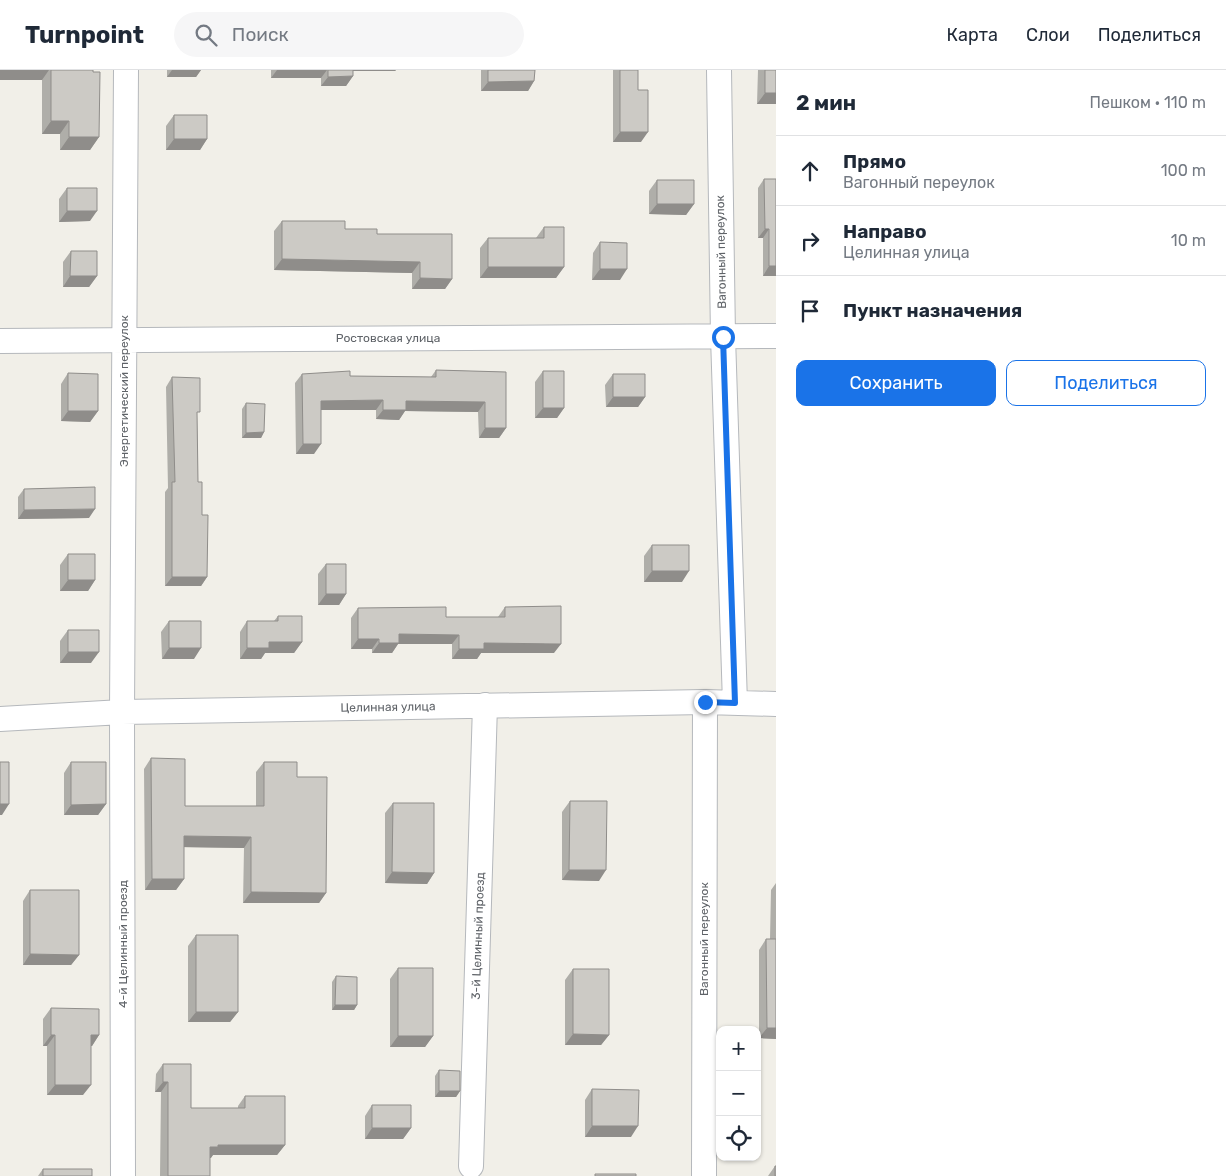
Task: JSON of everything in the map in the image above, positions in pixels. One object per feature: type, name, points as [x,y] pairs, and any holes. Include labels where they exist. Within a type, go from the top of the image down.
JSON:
[{"type":"street","name":"Энергетический переулок","points":[[122,712],[126,70]]},
{"type":"street","name":"Вагонный переулок","points":[[719,70],[723,337],[735,703]]},
{"type":"street","name":"Ростовская улица","points":[[0,341],[124,338],[776,336]]},
{"type":"street","name":"Вагонный переулок","points":[[704,1176],[705,702]]},
{"type":"street","name":"Целинная улица","points":[[0,719],[122,712],[705,702],[776,704]]},
{"type":"street","name":"3-й Целинный проезд","points":[[471,1166],[485,705]]},
{"type":"street","name":"4-й Целинный проезд","points":[[122,712],[123,1176]]},
{"type":"building","points":[[51,70],[93,70],[93,72],[100,72],[99,137],[69,137],[69,121],[51,121]]},
{"type":"building","points":[[328,70],[353,70],[353,76],[328,77]]},
{"type":"building","points":[[488,70],[535,70],[534,81],[488,82]]},
{"type":"building","points":[[620,70],[638,70],[638,90],[648,90],[648,132],[620,132]]},
{"type":"building","points":[[765,70],[776,70],[776,93],[765,93]]},
{"type":"building","points":[[174,115],[207,115],[207,139],[174,139]]},
{"type":"building","points":[[764,179],[776,179],[776,266],[769,266],[769,229],[765,229]]},
{"type":"building","points":[[657,180],[694,180],[694,204],[657,204]]},
{"type":"building","points":[[67,188],[97,188],[97,211],[67,211]]},
{"type":"building","points":[[282,221],[345,221],[345,229],[377,229],[377,234],[452,234],[452,279],[420,278],[420,262],[282,259]]},
{"type":"building","points":[[544,227],[564,227],[564,267],[488,267],[488,238],[544,238]]},
{"type":"building","points":[[600,242],[627,243],[627,269],[600,269]]},
{"type":"building","points":[[71,251],[97,251],[97,276],[70,276]]},
{"type":"building","points":[[436,370],[506,372],[506,428],[485,428],[485,402],[406,401],[406,410],[383,410],[383,400],[321,401],[321,444],[303,444],[302,374],[350,371],[350,376],[436,377]]},
{"type":"building","points":[[543,371],[564,371],[564,408],[543,408]]},
{"type":"building","points":[[68,373],[98,374],[98,411],[68,411]]},
{"type":"building","points":[[613,374],[645,374],[645,397],[613,397]]},
{"type":"building","points":[[172,377],[200,378],[200,412],[197,412],[198,482],[202,482],[202,515],[208,515],[207,577],[172,577],[172,482],[175,482]]},
{"type":"building","points":[[246,403],[265,404],[264,432],[246,433]]},
{"type":"building","points":[[95,487],[95,509],[24,510],[24,489]]},
{"type":"building","points":[[652,545],[689,545],[689,571],[652,571]]},
{"type":"building","points":[[68,554],[95,554],[95,580],[68,580]]},
{"type":"building","points":[[326,564],[346,564],[346,594],[326,594]]},
{"type":"building","points":[[561,606],[561,644],[484,643],[484,649],[459,649],[459,635],[399,634],[399,643],[379,643],[379,639],[358,639],[358,608],[446,607],[446,617],[505,617],[505,607]]},
{"type":"building","points":[[278,616],[302,616],[302,642],[269,642],[269,648],[247,648],[247,621],[278,621]]},
{"type":"building","points":[[169,621],[201,621],[201,648],[169,648]]},
{"type":"building","points":[[68,630],[99,630],[99,652],[68,652]]},
{"type":"building","points":[[151,758],[185,759],[185,806],[264,806],[264,762],[297,762],[297,777],[327,777],[326,893],[251,892],[251,837],[184,836],[184,879],[152,879]]},
{"type":"building","points":[[0,762],[9,762],[9,804],[0,804]]},
{"type":"building","points":[[71,762],[106,762],[106,804],[71,805]]},
{"type":"building","points":[[570,801],[607,801],[606,870],[569,870]]},
{"type":"building","points":[[393,803],[434,803],[434,873],[392,872]]},
{"type":"building","points":[[30,890],[79,890],[79,955],[30,954]]},
{"type":"building","points":[[196,935],[238,935],[238,1012],[196,1012]]},
{"type":"building","points":[[766,939],[776,939],[776,1028],[767,1028]]},
{"type":"building","points":[[398,968],[433,968],[433,1036],[398,1036]]},
{"type":"building","points":[[573,969],[609,969],[609,1035],[573,1034]]},
{"type":"building","points":[[336,976],[357,977],[357,1005],[335,1005]]},
{"type":"building","points":[[51,1008],[99,1009],[99,1035],[91,1035],[91,1085],[55,1085],[55,1035],[51,1035]]},
{"type":"building","points":[[163,1064],[191,1064],[191,1108],[245,1108],[245,1096],[285,1096],[285,1145],[218,1145],[218,1147],[210,1147],[210,1176],[168,1176],[168,1082],[163,1082]]},
{"type":"building","points":[[439,1070],[460,1071],[460,1091],[439,1091]]},
{"type":"building","points":[[592,1089],[639,1090],[638,1126],[592,1126]]},
{"type":"building","points":[[372,1105],[411,1105],[411,1128],[372,1128]]},
{"type":"building","points":[[43,1169],[92,1169],[92,1176],[43,1176]]},
{"type":"building","points":[[595,1174],[636,1174],[636,1176],[595,1176]]},
{"type":"route","points":[[705,702],[735,703],[723,337]]}]
